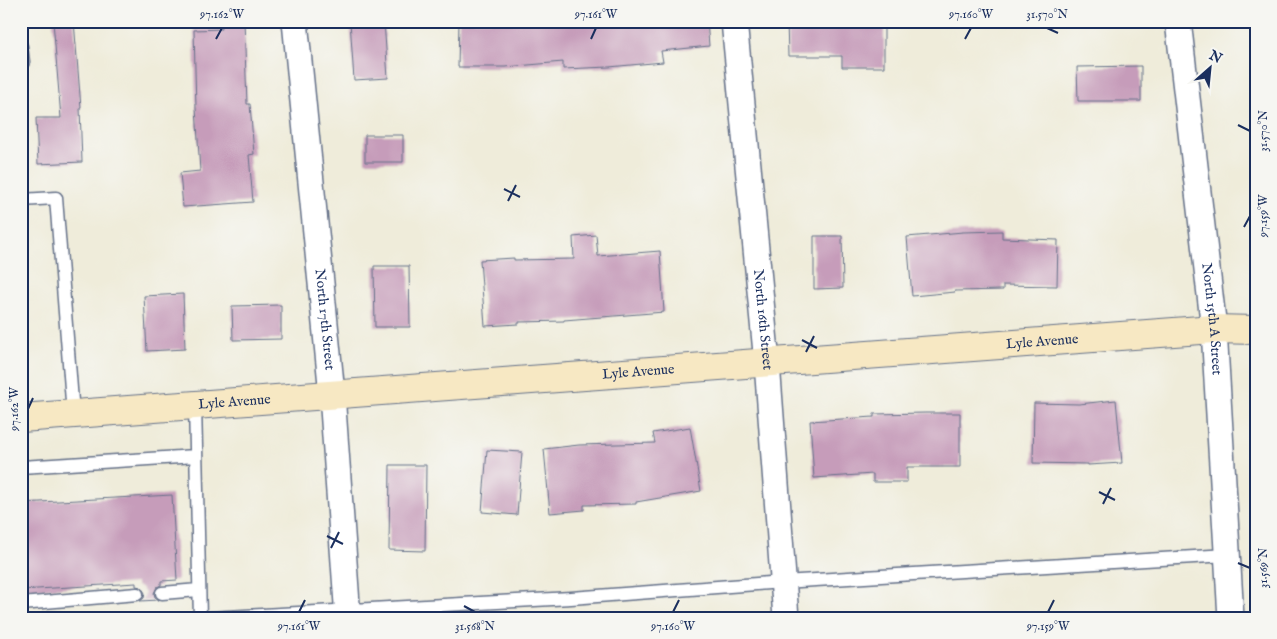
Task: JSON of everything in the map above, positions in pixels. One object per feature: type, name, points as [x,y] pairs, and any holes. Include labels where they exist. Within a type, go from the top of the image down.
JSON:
[{"type":"main road","name":"Lyle Avenue","points":[[21,418],[1214,329],[1256,330]]},
{"type":"street","name":"North 17th Street","points":[[295,21],[332,394],[348,614]]},
{"type":"street","name":"North 16th Street","points":[[734,21],[766,363],[786,618]]},
{"type":"street","name":"North 15th A Street","points":[[1178,21],[1214,329],[1231,618]]},
{"type":"lane","points":[[21,46],[23,62],[21,66]]},
{"type":"lane","points":[[21,200],[56,198],[73,414]]},
{"type":"lane","points":[[195,405],[200,618]]},
{"type":"lane","points":[[21,467],[196,456]]},
{"type":"lane","points":[[208,618],[348,614],[783,582],[1227,555]]},
{"type":"lane","points":[[162,593],[199,590]]},
{"type":"lane","points":[[21,604],[137,594]]},
{"type":"building","points":[[53,21],[74,21],[81,108],[82,162],[38,164],[36,118],[61,118]]},
{"type":"building","points":[[221,21],[244,21],[247,104],[250,104],[254,154],[249,155],[253,202],[183,207],[180,173],[200,171],[194,30],[222,29]]},
{"type":"building","points":[[350,21],[384,21],[388,78],[354,80]]},
{"type":"building","points":[[459,21],[707,21],[709,46],[661,51],[663,62],[609,67],[563,69],[563,62],[505,67],[458,67]]},
{"type":"building","points":[[787,21],[884,21],[884,67],[842,67],[842,56],[788,56]]},
{"type":"building","points":[[1141,66],[1141,101],[1078,101],[1077,67]]},
{"type":"building","points":[[365,135],[403,135],[403,162],[365,162]]},
{"type":"building","points":[[1002,231],[1002,238],[1058,240],[1057,286],[1003,285],[1003,290],[955,291],[912,296],[907,237]]},
{"type":"building","points":[[596,235],[598,256],[660,251],[664,312],[485,326],[480,260],[514,258],[514,260],[574,259],[573,237]]},
{"type":"building","points":[[814,236],[842,236],[843,288],[814,289]]},
{"type":"building","points":[[374,266],[409,266],[410,327],[375,327]]},
{"type":"building","points":[[183,294],[185,349],[147,351],[144,296]]},
{"type":"building","points":[[281,305],[281,339],[233,340],[232,306]]},
{"type":"building","points":[[1116,400],[1122,463],[1088,465],[1033,463],[1034,403],[1079,404]]},
{"type":"building","points":[[960,413],[960,467],[907,467],[907,482],[873,482],[873,474],[814,478],[810,421],[874,417],[874,414]]},
{"type":"building","points":[[690,427],[701,491],[636,502],[636,504],[584,505],[584,510],[550,513],[544,449],[579,445],[655,443],[653,433]]},
{"type":"building","points":[[487,450],[522,452],[517,515],[482,512]]},
{"type":"building","points":[[390,465],[426,465],[425,551],[389,550]]},
{"type":"building","points":[[172,495],[177,580],[161,581],[161,585],[157,587],[154,593],[155,597],[159,600],[140,601],[144,598],[145,593],[141,587],[136,586],[136,583],[21,590],[21,503]]}]
